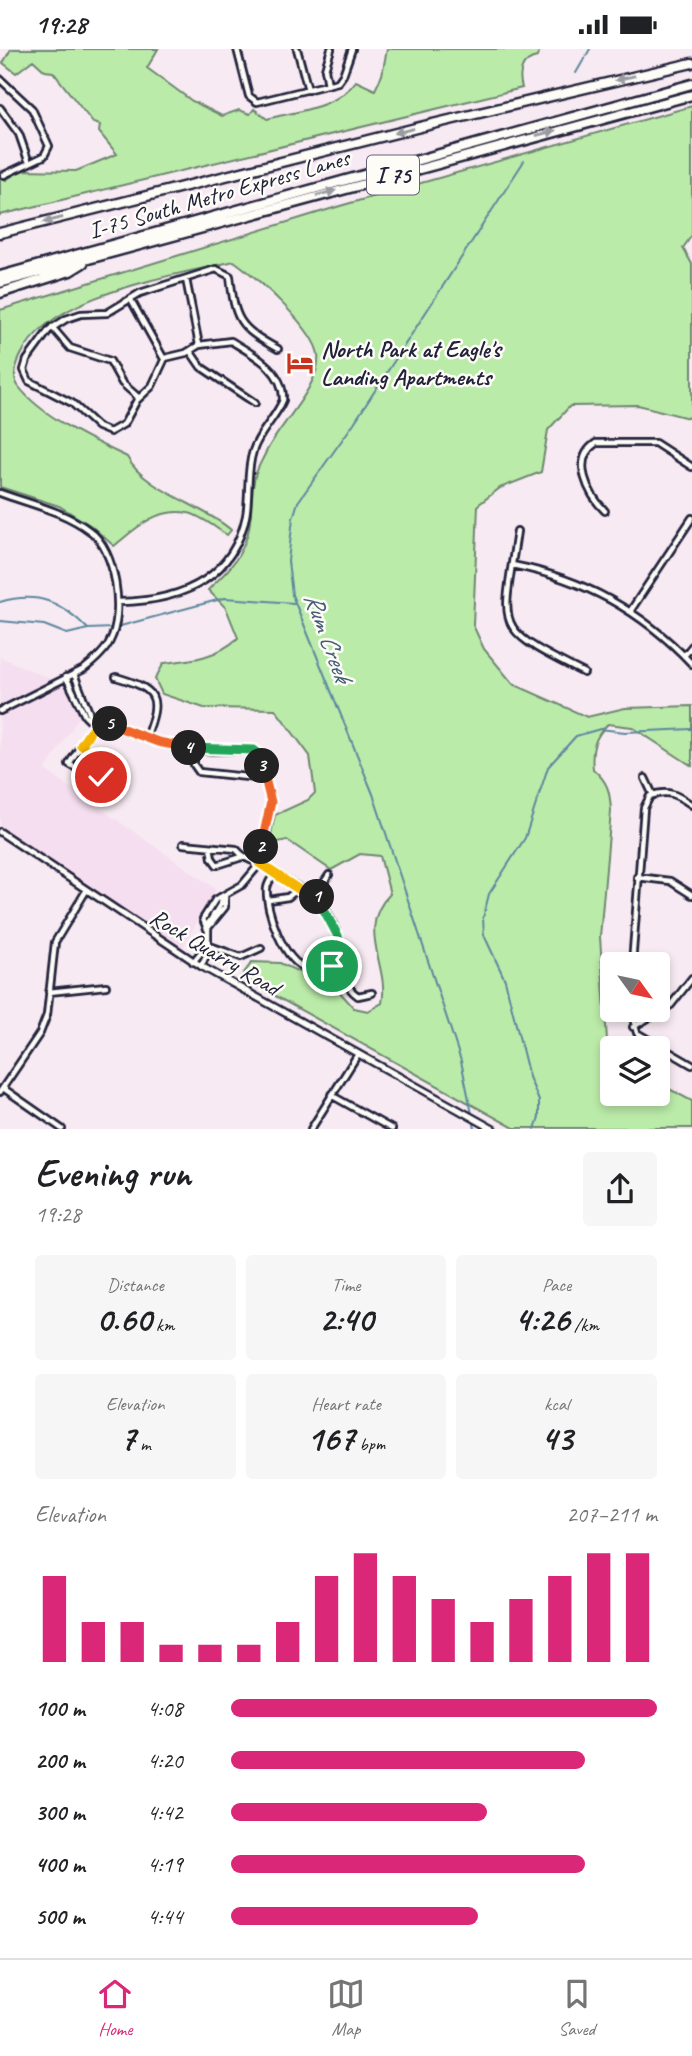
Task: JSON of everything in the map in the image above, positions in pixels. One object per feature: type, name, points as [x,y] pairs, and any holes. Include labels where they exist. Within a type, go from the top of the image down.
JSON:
[{"type":"highway","name":"I 75","points":[[0,233],[470,115],[692,63]]},
{"type":"highway","name":"I-75 South Metro Express Lanes","points":[[0,276],[692,83]]},
{"type":"highway","name":"I 75","points":[[0,283],[692,95]]},
{"type":"highway","points":[[0,293],[70,271],[95,257]]},
{"type":"street","points":[[235,49],[249,96],[254,101],[261,102],[328,85],[342,78],[352,49]]},
{"type":"street","points":[[297,49],[308,90]]},
{"type":"street","points":[[328,85],[325,69],[331,49]]},
{"type":"street","points":[[0,79],[29,105],[45,133],[49,146],[47,153],[28,160],[4,175]]},
{"type":"street","points":[[0,108],[19,134],[28,160]]},
{"type":"street","points":[[119,602],[160,600],[175,596],[201,583],[221,565],[236,543],[244,523],[254,449],[279,409],[283,394],[271,368],[231,341],[199,345],[190,351],[164,359],[152,386],[139,397],[124,424],[110,432],[98,427],[72,403],[32,384],[25,376],[25,364],[52,327],[81,314],[110,311],[139,293],[214,269],[227,272],[240,323],[278,349]]},
{"type":"street","points":[[186,279],[199,345]]},
{"type":"street","points":[[131,300],[164,359]]},
{"type":"street","points":[[52,327],[70,348],[110,361],[121,383],[139,397]]},
{"type":"street","points":[[190,351],[201,367],[255,404]]},
{"type":"street","points":[[605,511],[592,498],[585,481],[585,457],[593,445],[610,441],[655,443],[692,467]]},
{"type":"street","points":[[0,493],[69,517],[92,532],[113,570],[119,602],[111,641],[94,661],[0,711]]},
{"type":"street","points":[[631,610],[692,518]]},
{"type":"street","points":[[517,531],[506,601],[511,627],[532,647],[584,673]]},
{"type":"street","points":[[512,565],[573,581],[631,610],[692,664]]},
{"type":"street","points":[[684,656],[692,646]]},
{"type":"street","points":[[73,674],[94,726]]},
{"type":"street","points":[[66,677],[85,716],[94,726]]},
{"type":"street","points":[[116,677],[143,685],[153,696],[156,711],[145,737]]},
{"type":"street","points":[[81,745],[99,759],[102,774],[99,778],[89,777],[69,764],[81,745],[94,726],[102,722],[145,737],[194,749],[256,751],[271,802],[259,863],[245,883],[225,897],[215,900],[204,916],[208,951],[201,966]]},
{"type":"street","points":[[194,749],[194,765],[199,772],[266,779]]},
{"type":"street","points":[[645,778],[653,795]]},
{"type":"street","points":[[633,952],[642,817],[648,799],[653,795],[671,793],[692,805]]},
{"type":"street","name":"Rock Quarry Road","points":[[0,832],[193,962],[493,1129]]},
{"type":"street","points":[[183,844],[236,849],[242,857],[259,863],[298,889],[315,896],[322,902],[338,936],[342,964],[354,994],[372,993]]},
{"type":"street","points":[[210,847],[212,858],[217,865],[242,857]]},
{"type":"street","points":[[275,873],[267,885],[269,900],[276,930],[294,961],[311,969],[342,964]]},
{"type":"street","points":[[315,896],[329,875]]},
{"type":"street","points":[[637,877],[670,881],[692,895]]},
{"type":"street","points":[[269,900],[288,897],[298,889]]},
{"type":"street","points":[[62,1129],[1,1090],[40,1033],[47,1015],[55,942],[86,891]]},
{"type":"street","points":[[207,929],[225,907],[225,897]]},
{"type":"street","points":[[193,962],[207,945]]},
{"type":"street","points":[[207,945],[241,957],[261,948]]},
{"type":"street","points":[[633,1027],[667,1009],[692,978]]},
{"type":"street","points":[[49,992],[106,986]]},
{"type":"street","points":[[632,1022],[633,1027],[645,1039],[692,1065]]},
{"type":"street","points":[[311,1129],[358,1054]]},
{"type":"street","points":[[331,1095],[392,1129]]},
{"type":"shaded area","points":[[0,657],[92,697],[45,770],[216,889],[181,950],[3,835],[0,837]]},
{"type":"green space","points":[[11,49],[158,49],[147,68],[192,101],[222,116],[239,110],[250,114],[254,109],[267,119],[327,103],[348,90],[356,81],[375,90],[382,75],[387,49],[540,49],[537,57],[527,61],[522,68],[522,88],[0,215],[0,171],[6,180],[20,170],[76,171],[117,154],[99,132],[100,125],[93,123],[53,72],[45,71],[33,60],[16,73],[3,63]]},
{"type":"green space","points":[[692,106],[692,235],[683,248],[692,264],[692,415],[688,418],[638,405],[570,406],[548,430],[541,472],[500,488],[478,505],[473,625],[484,649],[513,684],[587,717],[625,708],[692,706],[692,766],[632,727],[608,724],[597,739],[592,762],[593,769],[607,787],[611,811],[600,937],[600,1022],[606,1022],[607,1036],[600,1036],[600,1106],[670,1106],[670,1089],[692,1101],[692,1128],[514,1128],[241,977],[252,962],[280,963],[338,990],[354,1008],[368,1011],[382,1003],[382,975],[374,934],[380,907],[390,894],[380,856],[360,854],[331,870],[287,840],[269,844],[275,815],[308,800],[315,793],[310,756],[275,709],[204,708],[162,694],[155,679],[164,663],[212,654],[238,638],[226,608],[208,590],[229,569],[241,551],[249,529],[257,470],[272,441],[307,391],[317,366],[318,355],[307,331],[269,290],[234,261],[114,291],[57,317],[35,335],[20,357],[15,373],[19,387],[41,408],[69,427],[127,457],[146,479],[231,530],[227,535],[193,514],[166,513],[130,532],[114,546],[90,525],[59,506],[0,487],[0,310],[340,206]]},
{"type":"waterway","name":"Rum Creek","points":[[576,73],[590,49]]},
{"type":"waterway","name":"Rum Creek","points":[[472,1114],[461,1061],[373,794],[292,595],[288,561],[293,518],[298,502],[354,423],[524,161]]},
{"type":"waterway","points":[[0,602],[26,598],[48,601],[69,612],[88,629]]},
{"type":"waterway","points":[[0,621],[44,625],[67,634],[88,629],[113,628],[225,598],[294,603]]},
{"type":"waterway","points":[[535,1129],[539,1117],[539,1101],[529,1077],[505,980],[484,935],[483,918],[489,894],[525,838],[548,767],[576,736],[600,729],[625,732],[692,729]]},
{"type":"waterway","name":"Rum Creek","points":[[473,1119],[475,1129]]},
{"type":"place","name":"North Park at Eagle's Landing Apartments","points":[[300,363]]},
{"type":"route","points":[[101,777],[99,759],[81,745],[98,722],[173,746],[258,752],[271,802],[262,835],[259,863],[301,891],[320,899],[339,939],[342,964],[332,966]]}]
